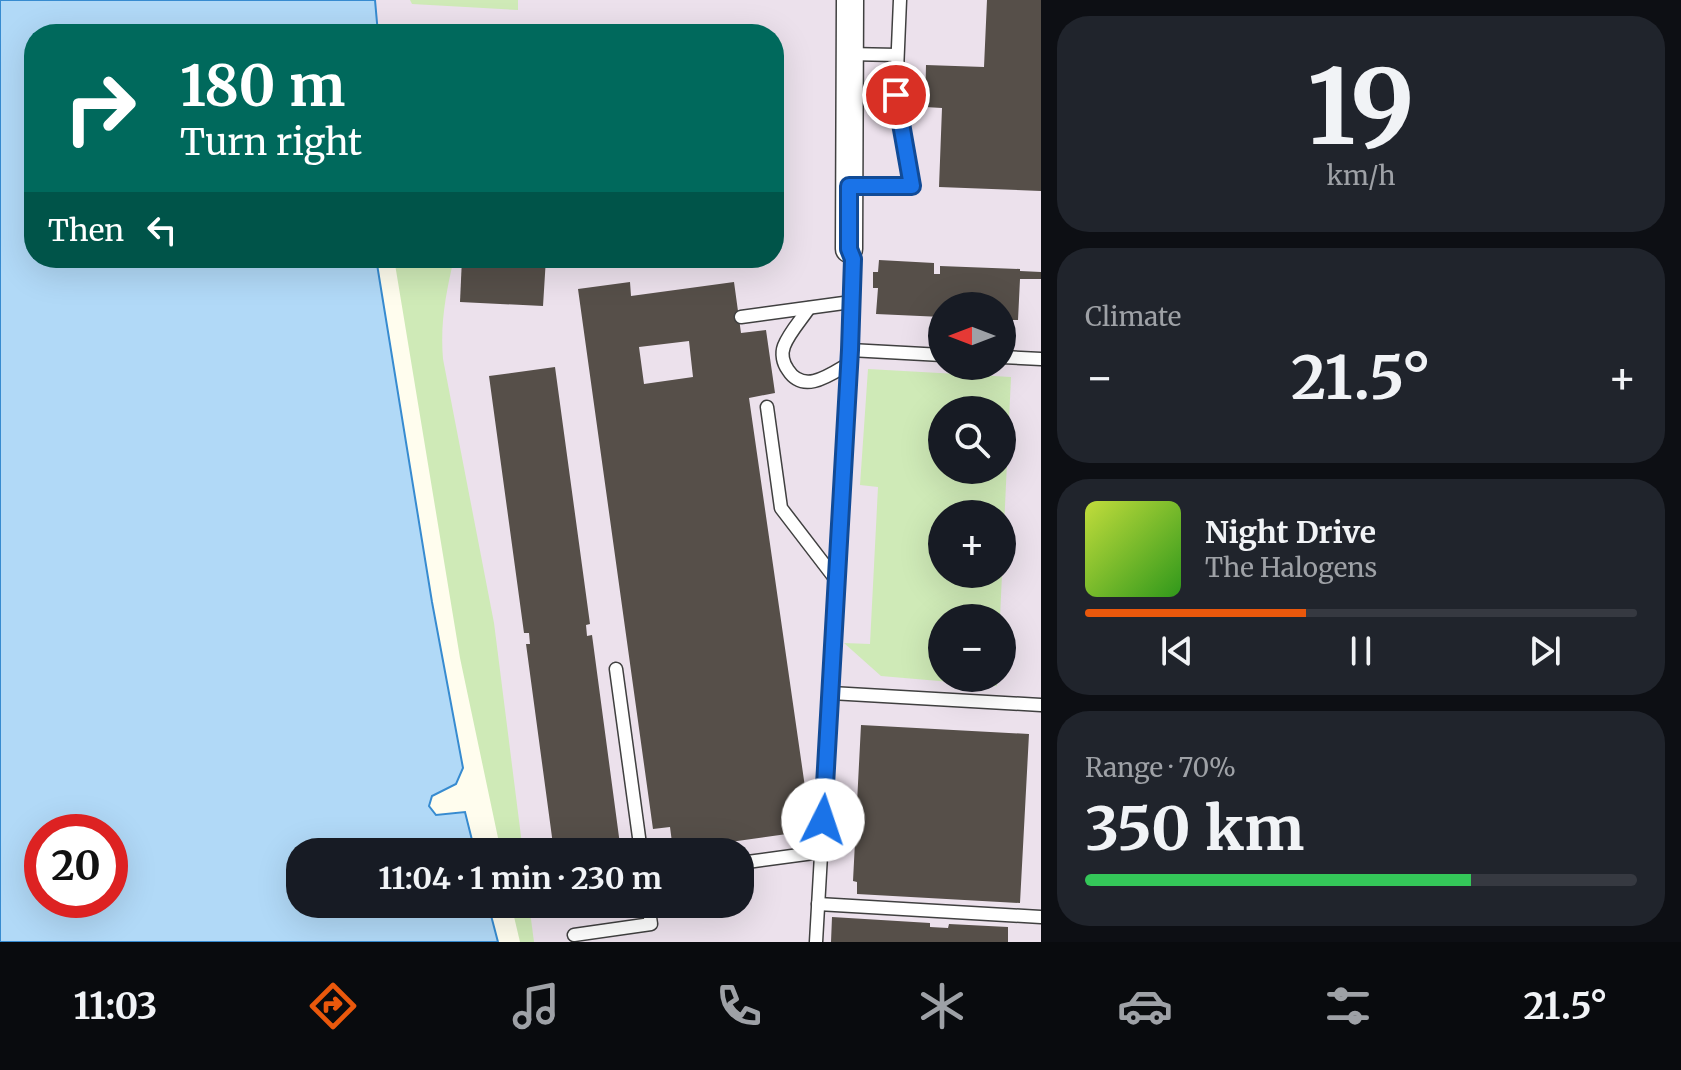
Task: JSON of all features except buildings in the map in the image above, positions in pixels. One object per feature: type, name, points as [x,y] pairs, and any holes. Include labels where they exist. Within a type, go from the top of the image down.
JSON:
[{"type":"street","points":[[849,249],[850,0]]},
{"type":"lane","points":[[849,186],[912,186],[896,95],[900,0]]},
{"type":"lane","points":[[848,54],[897,55]]},
{"type":"lane","points":[[816,942],[850,357],[853,259],[849,249]]},
{"type":"lane","points":[[741,317],[851,302]]},
{"type":"lane","points":[[809,308],[783,350],[783,359],[790,374],[804,382],[821,380],[850,357],[928,355]]},
{"type":"lane","points":[[1016,358],[1041,359]]},
{"type":"lane","points":[[767,407],[781,508],[837,581]]},
{"type":"lane","points":[[616,669],[639,838]]},
{"type":"lane","points":[[831,693],[1041,705]]},
{"type":"lane","points":[[754,861],[821,852]]},
{"type":"lane","points":[[818,904],[1041,917]]},
{"type":"lane","points":[[574,935],[651,924],[650,918]]},
{"type":"shaded area","points":[[366,0],[1041,0],[1041,942],[523,942],[519,918],[754,918],[754,838],[506,838],[411,268],[784,268],[784,24],[370,24]]},
{"type":"green space","points":[[410,0],[518,0],[518,10],[412,4]]},
{"type":"green space","points":[[396,268],[452,268],[444,308],[443,359],[494,623],[521,838],[498,838],[460,658]]},
{"type":"green space","points":[[868,369],[928,372],[928,380],[1011,380],[1010,396],[928,396],[928,484],[1006,484],[1005,500],[928,500],[928,588],[1001,588],[1001,604],[928,604],[928,680],[881,676],[844,643],[870,644],[878,487],[860,485]]},
{"type":"green space","points":[[514,918],[531,918],[534,942],[520,942]]},
{"type":"water","points":[[0,0],[375,0],[377,24],[24,24],[24,268],[378,268],[432,602],[463,768],[456,784],[432,796],[429,806],[436,815],[465,812],[472,838],[286,838],[286,918],[492,918],[498,942],[0,942]]},
{"type":"route","points":[[823,820],[850,350],[853,259],[849,249],[849,186],[912,186],[896,95]]}]
